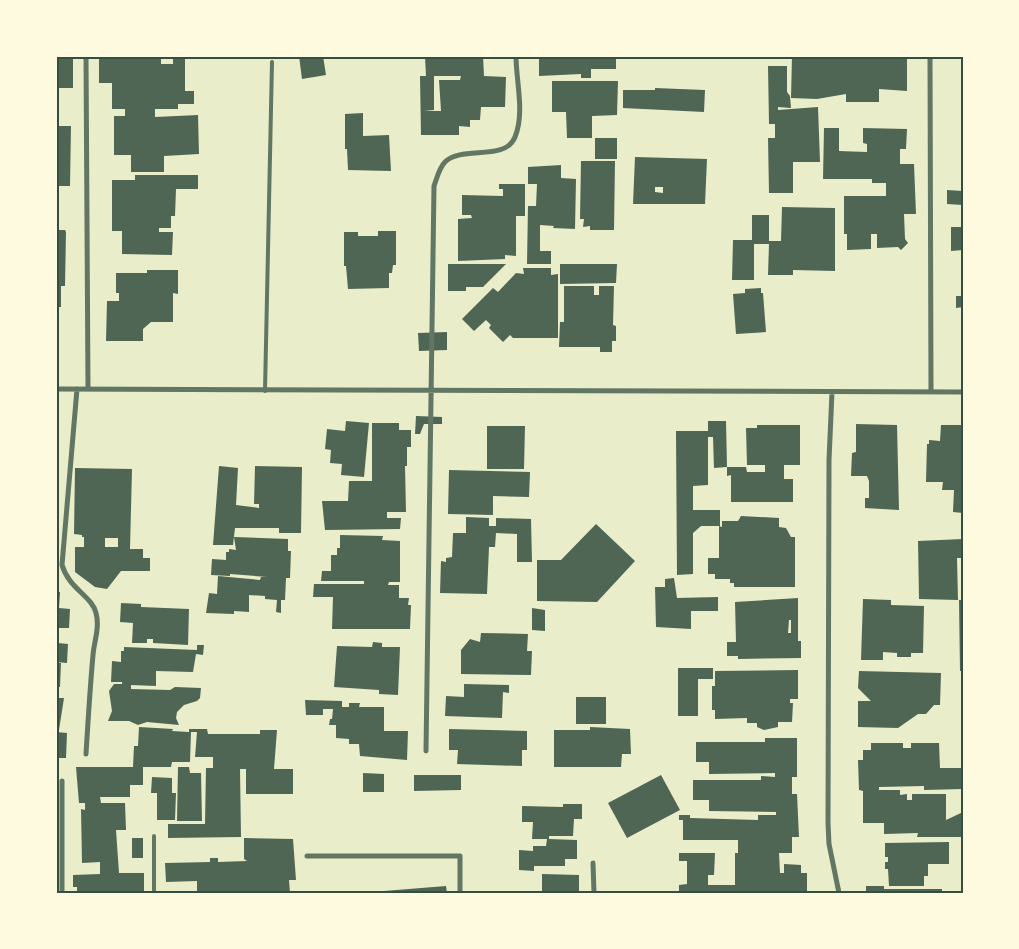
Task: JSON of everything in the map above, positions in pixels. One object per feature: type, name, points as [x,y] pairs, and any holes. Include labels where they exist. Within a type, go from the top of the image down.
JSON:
[{"type":"street","points":[[86,56],[88,389]]},
{"type":"street","points":[[426,751],[434,186],[445,162],[454,156],[489,152],[511,143],[519,117],[516,56]]},
{"type":"street","points":[[930,56],[931,391]]},
{"type":"street","points":[[56,389],[432,391],[619,389],[963,392]]},
{"type":"street","points":[[77,389],[62,565],[69,581],[93,606],[98,623],[93,652],[86,754]]},
{"type":"street","points":[[832,392],[829,460],[828,822],[829,844],[839,893]]},
{"type":"street","points":[[62,781],[62,893]]},
{"type":"street","points":[[307,856],[460,856],[460,893]]},
{"type":"street","points":[[593,863],[594,893]]},
{"type":"lane","points":[[265,391],[272,62]]},
{"type":"lane","points":[[154,836],[154,893]]},
{"type":"building","points":[[56,56],[73,56],[73,88],[56,88]]},
{"type":"building","points":[[299,56],[323,56],[326,75],[302,79]]},
{"type":"building","points":[[425,56],[483,56],[484,76],[506,77],[505,107],[481,107],[480,120],[470,120],[470,127],[459,126],[459,135],[421,135],[420,76],[426,76]],"holes":[[[434,76],[461,76],[460,80],[439,80],[441,111],[424,111],[434,110]]]},
{"type":"building","points":[[539,56],[616,56],[616,69],[591,69],[591,78],[581,78],[581,74],[539,76]]},
{"type":"building","points":[[792,56],[907,56],[907,91],[879,89],[879,102],[846,102],[846,94],[817,99],[791,98]]},
{"type":"building","points":[[99,59],[161,59],[161,64],[173,64],[173,59],[185,59],[185,91],[194,91],[194,104],[178,104],[178,109],[155,109],[155,117],[198,115],[199,154],[164,156],[164,172],[131,172],[131,155],[114,155],[114,116],[125,116],[125,109],[112,109],[112,83],[99,83]]},
{"type":"building","points":[[768,66],[787,66],[787,92],[790,96],[791,108],[778,107],[778,110],[818,107],[820,162],[793,162],[793,193],[769,193],[768,138],[775,138],[775,124],[769,124]]},
{"type":"building","points":[[552,81],[618,81],[617,115],[592,116],[592,138],[567,138],[566,112],[552,112]]},
{"type":"building","points":[[655,88],[705,90],[704,112],[623,108],[623,90],[655,90]]},
{"type":"building","points":[[363,113],[363,136],[389,135],[391,171],[348,170],[347,149],[345,149],[345,114]]},
{"type":"building","points":[[56,126],[71,126],[70,186],[56,186]]},
{"type":"building","points":[[824,128],[839,128],[839,151],[867,152],[867,144],[863,143],[863,128],[907,129],[906,149],[900,149],[900,164],[914,164],[916,214],[904,214],[905,239],[908,243],[901,250],[898,247],[877,248],[877,234],[871,234],[871,249],[847,250],[847,234],[844,234],[844,196],[886,196],[886,183],[872,183],[872,179],[823,179]]},
{"type":"building","points":[[595,138],[617,138],[617,159],[595,159]]},
{"type":"building","points":[[635,157],[707,159],[705,204],[633,204]],"holes":[[[655,187],[663,187],[663,193],[655,192]]]},
{"type":"building","points":[[581,161],[615,161],[614,230],[590,230],[590,226],[583,227],[584,219],[580,219]]},
{"type":"building","points":[[561,165],[561,178],[576,179],[575,229],[553,228],[554,226],[540,225],[540,251],[551,251],[551,264],[527,264],[528,206],[536,206],[537,184],[528,184],[528,167]]},
{"type":"building","points":[[135,175],[198,175],[198,189],[176,189],[175,216],[171,216],[171,228],[159,228],[159,232],[173,232],[172,255],[122,254],[122,231],[112,231],[112,180],[135,180]]},
{"type":"building","points":[[499,184],[525,184],[525,216],[516,216],[516,256],[505,255],[505,259],[458,261],[458,219],[472,218],[471,215],[462,215],[462,195],[503,196],[503,189],[499,189]]},
{"type":"building","points":[[947,190],[963,191],[963,205],[947,204]]},
{"type":"building","points":[[782,207],[835,208],[835,271],[793,270],[793,275],[768,275],[769,244],[754,244],[754,280],[732,280],[733,240],[752,240],[752,215],[769,215],[769,241],[781,241]]},
{"type":"building","points":[[951,227],[963,227],[963,250],[951,251]]},
{"type":"building","points":[[56,230],[65,230],[66,232],[65,286],[61,286],[61,307],[56,307]]},
{"type":"building","points":[[378,231],[396,231],[396,265],[393,265],[392,273],[389,273],[389,288],[348,289],[346,266],[344,266],[344,232],[358,232],[358,236],[378,236]]},
{"type":"building","points":[[448,264],[506,264],[483,287],[466,287],[466,291],[448,291]]},
{"type":"building","points":[[560,264],[617,264],[616,283],[560,284]]},
{"type":"building","points":[[523,268],[551,268],[551,275],[558,274],[558,338],[513,338],[510,335],[503,342],[489,328],[491,325],[486,320],[474,331],[462,319],[493,288],[498,292],[516,273],[524,274]]},
{"type":"building","points":[[147,270],[178,270],[178,294],[173,293],[173,322],[151,322],[143,329],[143,341],[106,341],[107,301],[119,301],[119,293],[116,293],[116,273],[147,273]]},
{"type":"building","points":[[564,286],[594,286],[594,295],[599,295],[599,286],[614,286],[613,325],[616,326],[616,341],[612,341],[612,352],[600,352],[600,347],[559,347],[560,322],[564,322]]},
{"type":"building","points":[[761,288],[766,332],[736,334],[733,294],[745,293],[745,289]]},
{"type":"building","points":[[956,296],[963,296],[963,307],[956,308]]},
{"type":"building","points":[[447,332],[447,350],[419,351],[418,333]]},
{"type":"building","points":[[416,416],[442,417],[442,424],[424,424],[420,434],[415,434]]},
{"type":"building","points":[[346,421],[369,423],[364,477],[341,475],[342,464],[330,463],[331,450],[325,449],[327,429],[345,431]]},
{"type":"building","points":[[708,421],[726,421],[727,467],[714,468],[713,437],[708,437],[708,485],[693,486],[693,510],[720,510],[720,526],[701,526],[693,533],[693,574],[677,575],[676,431],[708,431]]},
{"type":"building","points":[[372,423],[399,423],[399,430],[411,430],[411,447],[407,447],[407,466],[405,466],[406,512],[387,512],[387,518],[401,518],[400,529],[325,530],[322,501],[348,501],[349,481],[372,481]]},
{"type":"building","points":[[856,424],[897,425],[899,510],[865,508],[865,498],[869,498],[869,481],[867,476],[851,476],[852,453],[856,452]]},
{"type":"building","points":[[757,425],[800,425],[800,465],[784,465],[784,479],[793,479],[793,502],[731,502],[731,475],[727,476],[727,467],[746,467],[747,472],[765,472],[765,465],[747,465],[746,428],[757,428]]},
{"type":"building","points":[[941,425],[961,425],[963,513],[953,512],[954,490],[942,490],[943,482],[926,482],[927,444],[929,444],[929,440],[940,441]]},
{"type":"building","points":[[487,426],[525,426],[524,469],[487,469]]},
{"type":"building","points":[[219,466],[238,468],[236,505],[259,508],[259,504],[254,504],[255,466],[302,467],[301,533],[279,533],[279,528],[235,528],[233,545],[213,545]]},
{"type":"building","points":[[75,468],[132,469],[130,549],[143,549],[143,558],[150,558],[150,571],[121,571],[107,589],[95,587],[75,572],[75,547],[84,547],[84,537],[74,534]],"holes":[[[105,538],[118,538],[118,547],[105,547]]]},
{"type":"building","points":[[449,470],[530,472],[529,497],[493,496],[493,515],[448,514]]},
{"type":"building","points":[[741,516],[779,518],[779,527],[786,528],[791,537],[795,537],[795,587],[734,587],[734,583],[730,583],[730,579],[715,579],[715,574],[708,574],[708,558],[719,558],[719,526],[722,527],[722,521],[738,521]]},
{"type":"building","points":[[466,517],[489,518],[489,526],[496,526],[496,518],[531,519],[532,562],[517,562],[517,534],[496,533],[495,547],[489,547],[487,594],[440,593],[441,561],[446,562],[446,558],[452,557],[453,533],[466,533]]},
{"type":"building","points":[[596,524],[635,561],[597,602],[537,601],[537,560],[561,560]]},
{"type":"building","points":[[340,535],[383,536],[382,540],[400,541],[400,582],[389,582],[388,585],[399,585],[399,598],[409,598],[408,605],[411,605],[410,629],[332,629],[333,597],[313,597],[314,584],[364,584],[364,581],[321,581],[322,571],[331,571],[331,555],[337,555],[337,548],[340,548]]},
{"type":"building","points":[[234,537],[288,539],[288,551],[291,551],[290,578],[286,578],[285,600],[281,600],[281,613],[276,612],[277,600],[265,599],[265,596],[249,595],[249,612],[234,611],[234,614],[206,613],[209,593],[217,594],[218,576],[260,580],[261,577],[267,577],[230,574],[230,576],[211,575],[212,559],[226,560],[226,552],[229,552],[229,549],[236,550]]},
{"type":"building","points":[[963,539],[963,558],[957,558],[958,600],[919,599],[918,541]]},
{"type":"building","points":[[674,578],[677,598],[718,597],[718,611],[691,611],[691,629],[656,627],[655,587],[665,587],[665,579]]},
{"type":"building","points":[[56,592],[60,592],[59,608],[70,609],[69,628],[59,628],[58,643],[68,644],[67,663],[56,662]]},
{"type":"building","points":[[798,598],[798,641],[801,641],[801,658],[738,659],[738,656],[727,656],[727,642],[736,642],[735,602]],"holes":[[[789,620],[791,620],[791,633],[788,633]]]},
{"type":"building","points":[[863,599],[891,600],[891,605],[924,606],[923,653],[911,653],[911,657],[897,657],[897,653],[883,652],[883,660],[861,660]]},
{"type":"building","points":[[959,600],[963,600],[963,671],[960,671]]},
{"type":"building","points":[[121,603],[141,604],[141,607],[189,609],[188,645],[153,643],[153,639],[147,639],[147,643],[132,643],[133,623],[120,622]]},
{"type":"building","points":[[532,608],[545,610],[545,631],[532,630]]},
{"type":"building","points":[[481,633],[528,634],[527,651],[532,651],[531,675],[461,674],[461,650],[470,639],[480,642]]},
{"type":"building","points":[[373,642],[382,643],[382,647],[400,647],[398,695],[379,694],[379,690],[334,687],[337,646],[372,647]]},
{"type":"building","points":[[197,645],[204,645],[203,655],[196,654],[193,672],[156,671],[156,686],[131,685],[131,689],[170,690],[175,687],[201,688],[200,698],[197,701],[184,705],[177,712],[176,718],[179,725],[147,722],[138,725],[129,721],[108,721],[112,711],[109,691],[114,684],[122,684],[122,682],[111,682],[112,661],[121,662],[121,651],[124,651],[124,647],[197,650]]},
{"type":"building","points":[[56,663],[61,663],[60,687],[56,687]]},
{"type":"building","points":[[678,668],[713,668],[713,679],[698,679],[698,716],[678,716]]},
{"type":"building","points":[[798,670],[798,699],[790,699],[790,703],[793,703],[792,722],[778,722],[778,727],[764,730],[757,727],[757,723],[747,723],[747,718],[715,719],[715,710],[712,710],[712,686],[715,686],[715,671]]},
{"type":"building","points":[[859,671],[941,673],[940,705],[934,705],[926,714],[918,714],[898,728],[858,727],[858,701],[871,701],[858,688]]},
{"type":"building","points":[[464,684],[509,685],[509,693],[503,692],[502,718],[445,716],[446,696],[464,697]]},
{"type":"building","points":[[576,697],[606,697],[606,724],[576,724]]},
{"type":"building","points":[[56,698],[64,698],[59,730],[56,730]]},
{"type":"building","points":[[305,700],[342,701],[342,707],[349,707],[349,703],[360,703],[359,707],[384,707],[384,731],[408,731],[407,760],[360,756],[359,744],[349,744],[349,739],[336,738],[336,725],[329,725],[333,709],[323,709],[323,715],[306,715]]},
{"type":"building","points":[[139,727],[189,732],[189,729],[207,729],[208,734],[260,734],[260,730],[277,730],[274,769],[293,769],[293,794],[246,794],[246,769],[240,769],[241,837],[168,838],[168,824],[205,824],[206,768],[213,768],[213,757],[195,757],[197,732],[191,732],[190,762],[172,762],[171,767],[143,767],[143,785],[130,785],[130,797],[100,797],[101,803],[125,803],[126,830],[116,830],[119,873],[144,873],[144,893],[77,893],[77,887],[73,887],[73,875],[100,874],[100,862],[82,863],[81,809],[85,810],[85,803],[79,803],[76,767],[133,767],[134,746],[138,746]]},
{"type":"building","points":[[590,727],[630,729],[631,754],[622,754],[621,767],[554,767],[554,730],[590,730]]},
{"type":"building","points":[[449,729],[527,731],[527,750],[522,750],[522,766],[457,764],[458,750],[449,750]]},
{"type":"building","points":[[56,732],[67,733],[66,758],[56,758]]},
{"type":"building","points":[[765,738],[797,738],[797,777],[792,777],[792,794],[797,794],[799,837],[792,837],[792,853],[779,853],[780,873],[784,873],[784,864],[801,865],[801,873],[807,873],[807,893],[679,892],[679,885],[687,884],[687,861],[679,861],[679,853],[715,853],[714,875],[708,875],[708,885],[735,885],[735,853],[738,853],[738,840],[683,840],[683,820],[679,820],[679,815],[690,815],[690,818],[758,820],[758,815],[776,815],[776,812],[709,811],[709,800],[693,800],[693,780],[761,780],[761,776],[775,777],[775,773],[709,774],[709,762],[696,762],[696,742],[765,742]]},
{"type":"building","points":[[871,743],[903,743],[903,748],[911,748],[911,743],[939,743],[940,768],[963,768],[963,789],[924,790],[924,786],[879,787],[879,790],[900,790],[900,795],[907,794],[907,800],[912,800],[912,794],[946,794],[946,820],[963,812],[963,837],[917,837],[918,833],[884,834],[884,823],[863,823],[863,791],[859,790],[858,760],[863,760],[863,750],[871,750]]},
{"type":"building","points":[[178,767],[189,767],[190,773],[201,773],[202,821],[177,821]]},
{"type":"building","points":[[363,773],[384,774],[384,792],[363,792]]},
{"type":"building","points":[[414,775],[461,775],[461,790],[414,791]]},
{"type":"building","points":[[661,775],[680,810],[627,838],[608,803]]},
{"type":"building","points":[[152,777],[172,778],[172,793],[176,793],[175,820],[157,820],[157,793],[151,793]]},
{"type":"building","points":[[563,804],[582,804],[582,819],[574,819],[573,836],[549,836],[549,839],[577,840],[577,859],[565,859],[565,866],[534,866],[534,871],[519,870],[519,850],[533,851],[533,846],[546,846],[547,839],[532,839],[533,822],[522,822],[522,806],[563,807]]},
{"type":"building","points":[[132,838],[143,838],[143,858],[132,858]]},
{"type":"building","points":[[244,838],[293,839],[296,880],[289,880],[290,893],[197,893],[197,881],[166,882],[165,863],[210,862],[210,858],[218,858],[218,862],[247,861],[244,859]]},
{"type":"building","points":[[949,842],[949,864],[928,864],[928,876],[924,876],[924,886],[889,886],[888,869],[885,869],[885,862],[888,862],[888,857],[885,857],[885,843]]},
{"type":"building","points":[[542,874],[579,875],[579,893],[542,893]]},
{"type":"building","points":[[446,886],[447,893],[384,893],[384,891]]},
{"type":"building","points":[[866,886],[884,886],[884,889],[942,889],[942,893],[866,893]]}]
